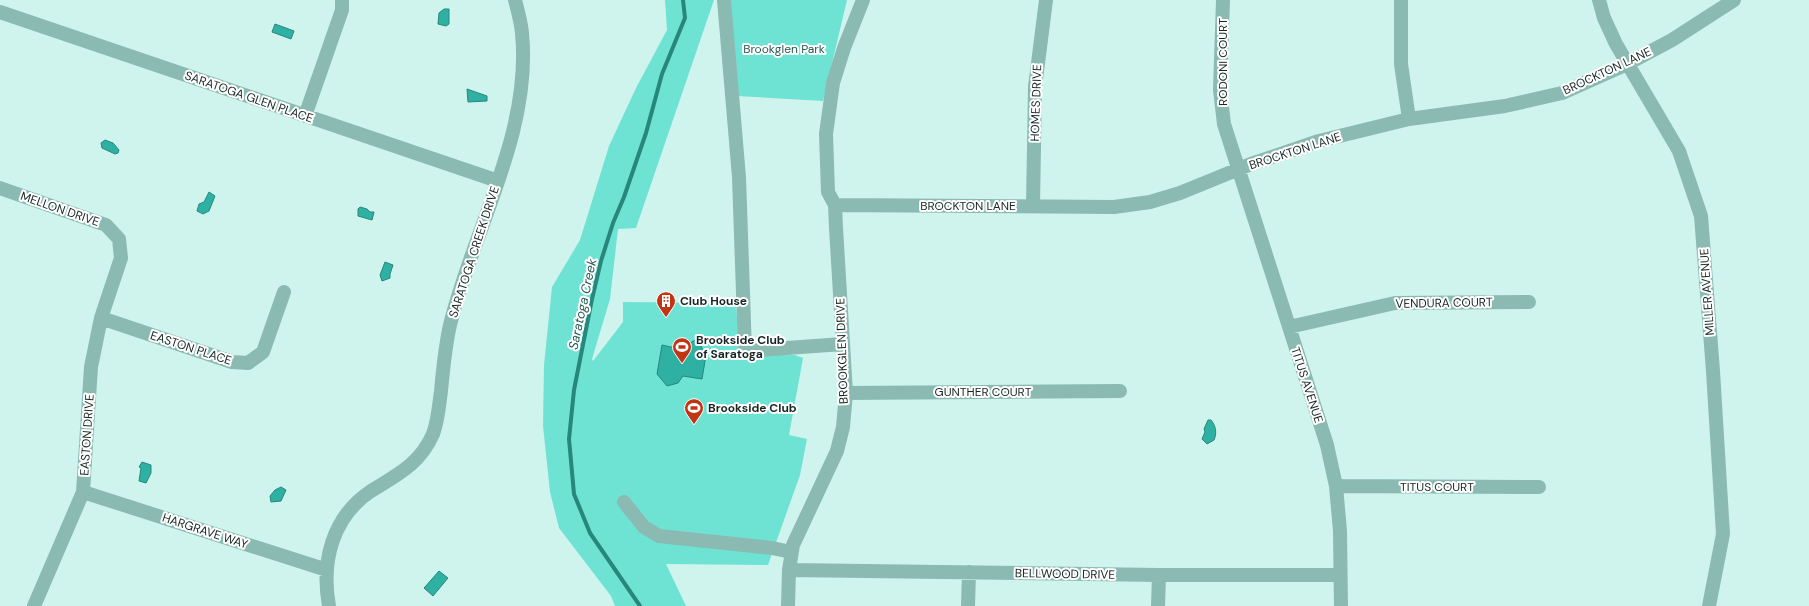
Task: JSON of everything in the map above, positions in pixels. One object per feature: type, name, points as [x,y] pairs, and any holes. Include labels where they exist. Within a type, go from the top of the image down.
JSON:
[{"type":"street","points":[[305,116],[342,10],[342,0]]},
{"type":"street","name":"SARATOGA CREEK DRIVE","points":[[329,606],[326,570],[334,537],[340,522],[348,511],[364,496],[400,474],[413,464],[433,433],[438,412],[444,356],[450,327],[467,267],[498,181],[513,130],[520,89],[522,62],[522,33],[515,0]]},
{"type":"street","points":[[724,0],[738,177],[745,351],[843,344]]},
{"type":"street","name":"BROOKGLEN DRIVE","points":[[788,606],[791,552],[806,516],[837,451],[843,427],[846,393],[835,205],[828,192],[826,134],[834,83],[844,48],[863,0]]},
{"type":"street","name":"HOMES DRIVE","points":[[1034,206],[1034,87],[1046,0]]},
{"type":"street","name":"RODONI COURT","points":[[1223,0],[1220,90],[1224,124],[1238,171]]},
{"type":"street","points":[[1401,0],[1401,64],[1409,119]]},
{"type":"street","name":"MILLER AVENUE","points":[[1599,0],[1604,18],[1627,64],[1679,151],[1701,216],[1713,371],[1723,534],[1709,606]]},
{"type":"street","name":"BROCKTON LANE","points":[[835,205],[1114,207],[1150,202],[1180,193],[1238,171],[1251,164],[1319,141],[1409,119],[1505,106],[1562,93],[1627,64],[1672,40],[1734,0]]},
{"type":"street","name":"SARATOGA GLEN PLACE","points":[[0,12],[498,181]]},
{"type":"street","name":"TITUS AVENUE","points":[[1238,171],[1327,445],[1336,486],[1340,531],[1341,606]]},
{"type":"street","name":"MELLON DRIVE","points":[[0,188],[106,224],[119,239],[121,258]]},
{"type":"street","name":"EASTON DRIVE","points":[[34,606],[83,492],[91,366],[101,318],[121,258]]},
{"type":"street","name":"EASTON PLACE","points":[[101,318],[232,362],[248,363],[263,352],[284,292]]},
{"type":"street","name":"VENDURA COURT","points":[[1289,327],[1394,302],[1529,302]]},
{"type":"street","name":"GUNTHER COURT","points":[[846,393],[1120,391]]},
{"type":"street","name":"TITUS COURT","points":[[1336,486],[1539,487]]},
{"type":"street","name":"HARGRAVE WAY","points":[[83,492],[326,570]]},
{"type":"street","points":[[624,502],[644,527],[659,536],[772,548],[791,552]]},
{"type":"street","name":"BELLWOOD DRIVE","points":[[789,570],[1159,575],[1340,574]]},
{"type":"street","points":[[968,606],[969,572]]},
{"type":"street","points":[[1158,606],[1159,575]]},
{"type":"green space","points":[[665,0],[714,0],[636,228],[618,229],[610,299],[592,359],[593,361],[623,322],[623,302],[736,303],[739,352],[795,355],[803,358],[789,435],[807,439],[800,475],[768,565],[666,564],[686,606],[615,606],[611,596],[559,528],[550,492],[543,426],[544,365],[552,287],[580,240],[609,146],[636,88],[667,30]]},
{"type":"green space","name":"Brookglen Park","points":[[730,0],[847,0],[823,101],[737,96]]},
{"type":"water","points":[[444,9],[449,9],[449,24],[446,26],[438,24],[439,13]]},
{"type":"water","points":[[275,24],[294,31],[291,39],[272,32]]},
{"type":"water","points":[[467,89],[487,96],[487,101],[468,102]]},
{"type":"water","points":[[105,140],[113,143],[119,150],[118,153],[115,154],[102,148],[101,143]]},
{"type":"water","points":[[209,192],[215,196],[209,211],[203,214],[197,211],[199,204],[204,202]]},
{"type":"water","points":[[360,207],[367,209],[370,212],[374,212],[372,220],[358,216],[358,209]]},
{"type":"water","points":[[385,262],[393,265],[390,278],[382,281],[380,275]]},
{"type":"water","name":"Brookside Club of Saratoga","points":[[697,339],[706,355],[702,379],[683,376],[678,383],[667,386],[657,374],[662,345],[680,349]]},
{"type":"water","points":[[1208,420],[1213,422],[1216,432],[1214,440],[1207,444],[1202,439]]},
{"type":"water","points":[[142,462],[151,465],[151,473],[146,483],[139,481],[141,468],[139,467]]},
{"type":"water","points":[[281,487],[286,490],[281,501],[271,502],[270,496],[275,490]]},
{"type":"water","points":[[439,571],[448,578],[433,596],[424,588]]},
{"type":"waterway","name":"Saratoga Creek","points":[[640,606],[590,533],[574,494],[569,439],[574,390],[601,261],[613,223],[624,197],[646,133],[662,74],[685,18],[683,0]]},
{"type":"place","name":"Club House","points":[[666,318]]},
{"type":"place","name":"Brookside Club of Saratoga","points":[[682,364]]},
{"type":"place","name":"Brookside Club","points":[[694,425]]}]
